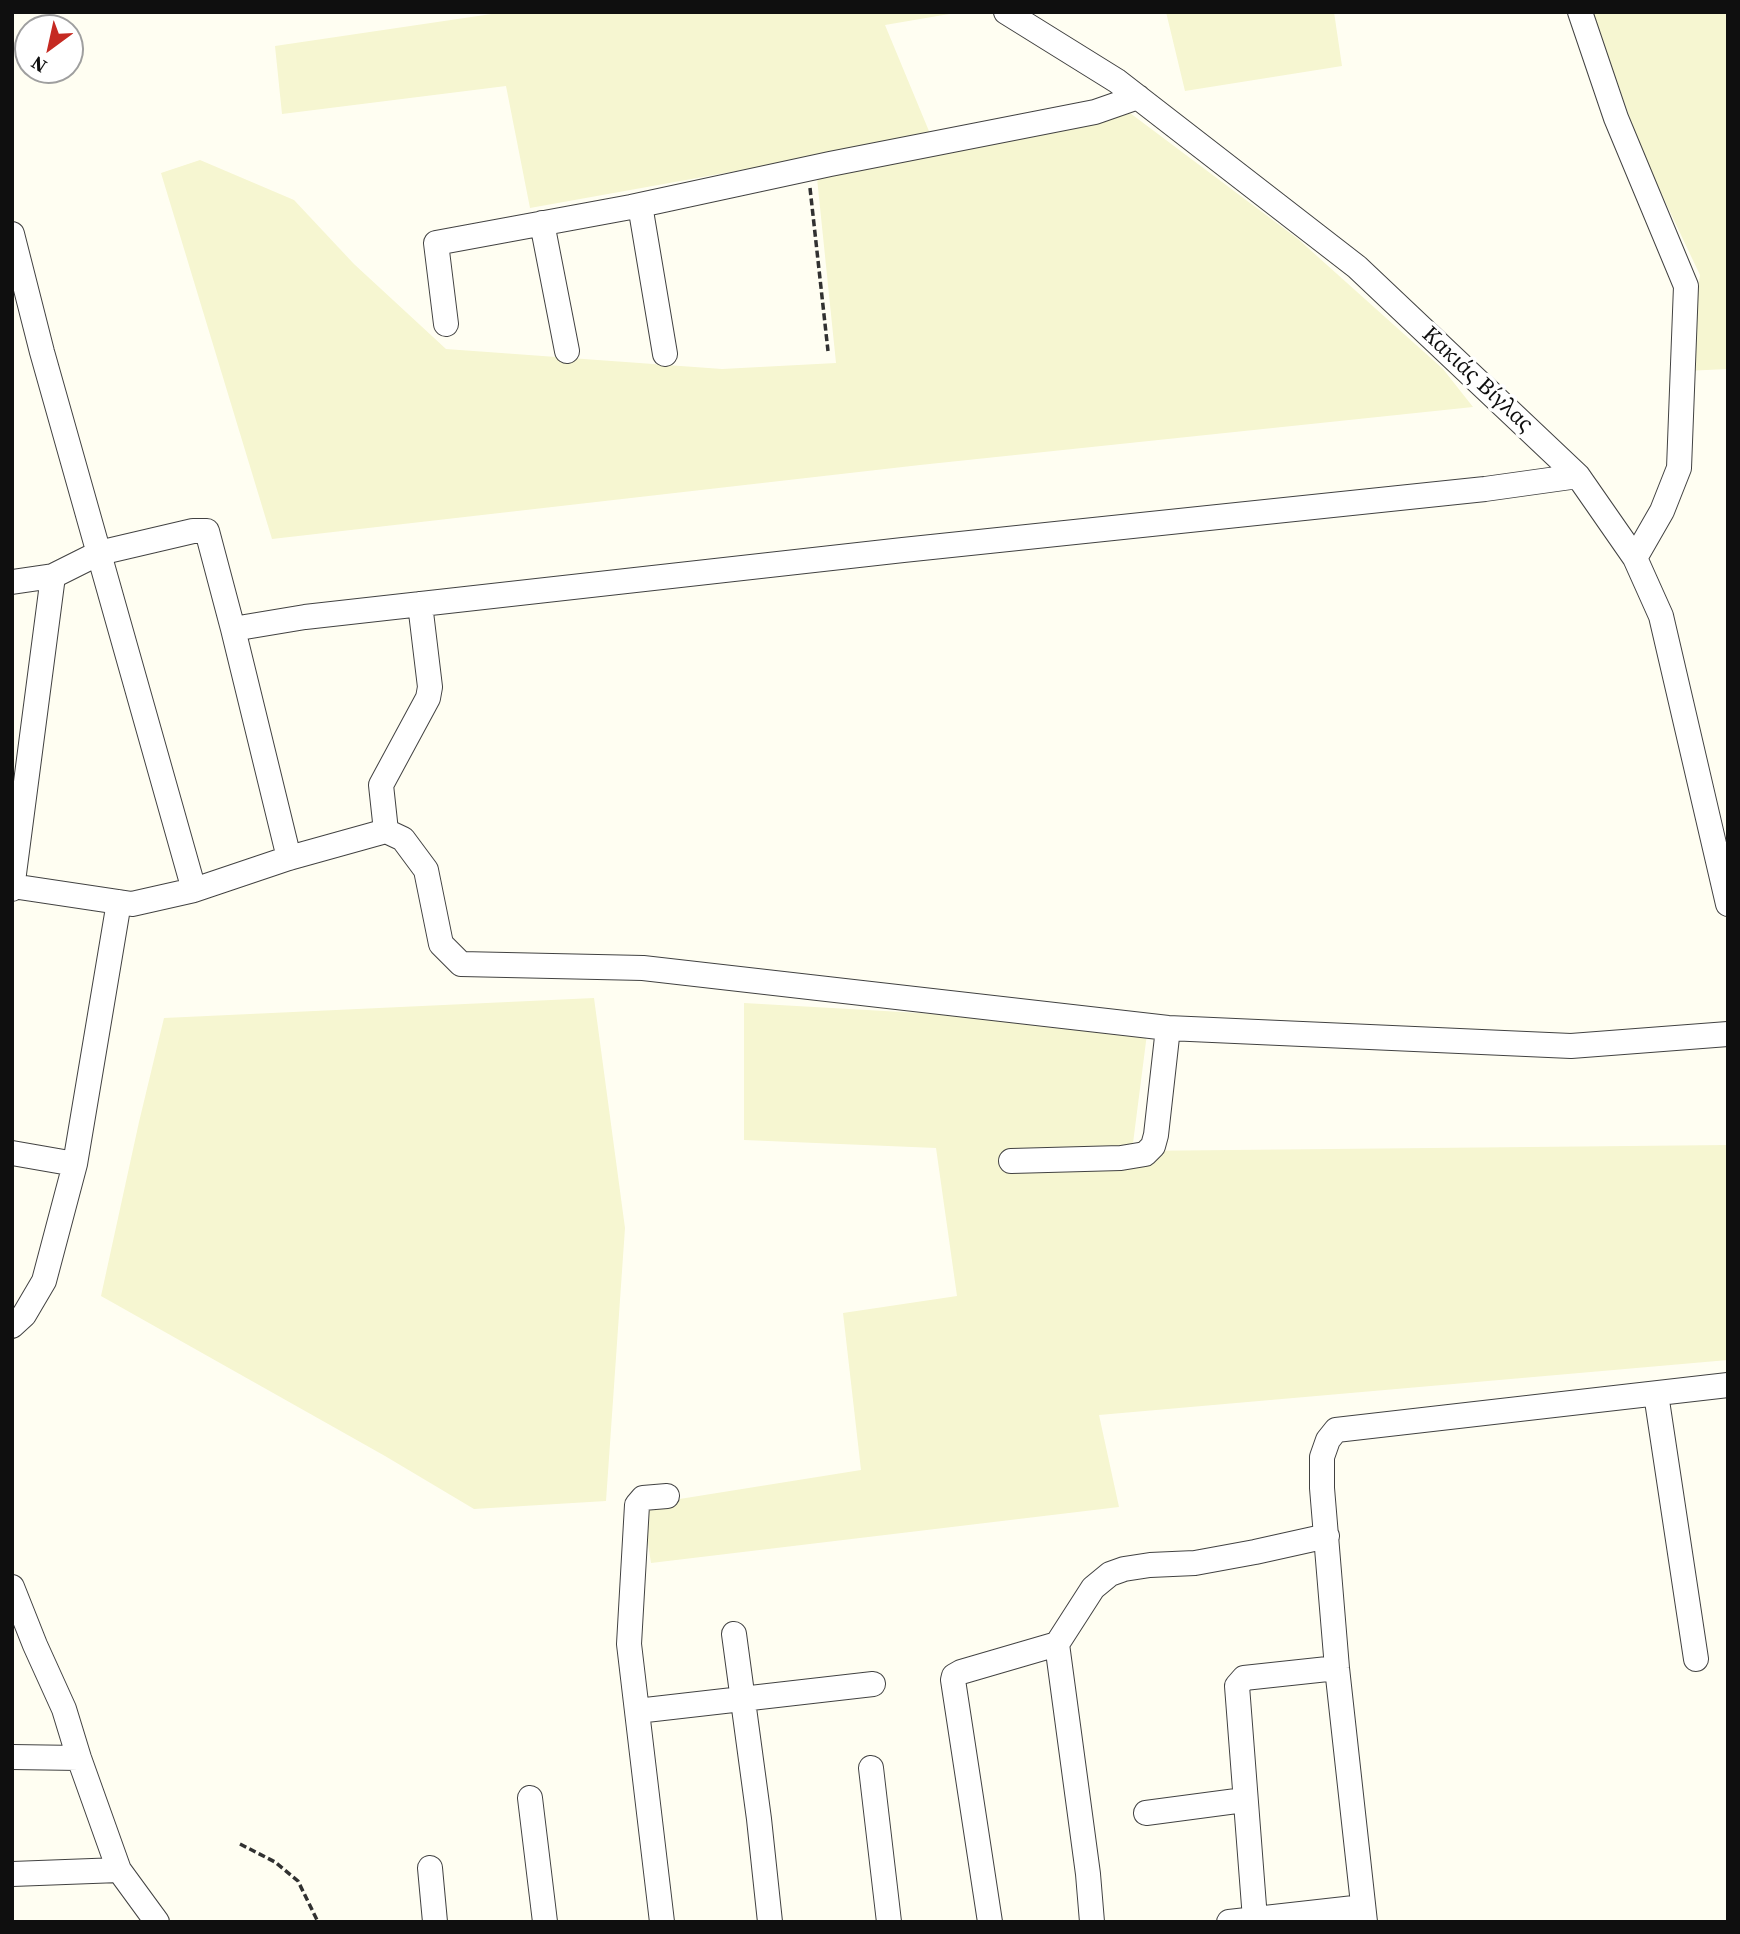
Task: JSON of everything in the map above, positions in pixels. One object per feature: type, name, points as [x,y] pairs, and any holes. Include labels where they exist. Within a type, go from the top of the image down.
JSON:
[{"type":"street","name":"Κακιάς Βίγλας","points":[[1006,12],[1117,81],[1357,267],[1578,476],[1635,558],[1661,616],[1728,905]]},
{"type":"street","points":[[1580,12],[1616,118],[1686,286],[1679,468],[1662,511],[1635,558]]},
{"type":"street","points":[[446,324],[436,243],[640,205],[1095,112],[1138,97]]},
{"type":"street","points":[[640,205],[665,354]]},
{"type":"street","points":[[542,223],[567,351]]},
{"type":"street","points":[[12,234],[42,352],[194,890]]},
{"type":"street","points":[[233,629],[306,617],[420,604],[1485,489],[1578,476]]},
{"type":"street","points":[[12,582],[53,576],[99,553],[193,531],[207,531],[289,858]]},
{"type":"street","points":[[53,576],[12,887],[132,904],[194,890],[289,858],[386,831],[402,839],[426,870],[441,944],[461,964],[643,968],[1168,1028],[1571,1046],[1728,1034]]},
{"type":"street","points":[[386,831],[382,785],[428,698],[430,687],[420,604]]},
{"type":"street","points":[[12,1326],[24,1315],[44,1281],[75,1164],[119,902]]},
{"type":"street","points":[[1011,1161],[1121,1158],[1145,1154],[1153,1146],[1156,1135],[1168,1028]]},
{"type":"street","points":[[12,1153],[75,1164]]},
{"type":"street","points":[[1229,1922],[1364,1914],[1337,1668],[1322,1488],[1322,1457],[1328,1440],[1336,1430],[1728,1385]]},
{"type":"street","points":[[1656,1394],[1696,1659]]},
{"type":"street","points":[[662,1922],[629,1644],[638,1505],[643,1498],[667,1496]]},
{"type":"street","points":[[1092,1922],[1057,1644],[1093,1588],[1110,1574],[1150,1565],[1195,1563],[1327,1536]]},
{"type":"street","points":[[12,1587],[64,1709],[119,1870],[158,1922]]},
{"type":"street","points":[[734,1634],[770,1922]]},
{"type":"street","points":[[990,1922],[953,1680],[954,1676],[961,1672],[1057,1644]]},
{"type":"street","points":[[1255,1919],[1237,1686],[1244,1678],[1337,1668]]},
{"type":"street","points":[[637,1711],[873,1684]]},
{"type":"street","points":[[12,1757],[79,1758]]},
{"type":"street","points":[[871,1768],[889,1922]]},
{"type":"street","points":[[530,1798],[545,1922]]},
{"type":"street","points":[[1146,1813],[1244,1800]]},
{"type":"street","points":[[429,1868],[435,1922]]},
{"type":"street","points":[[12,1874],[119,1870]]},
{"type":"path","points":[[808,169],[828,351]]},
{"type":"path","points":[[240,1844],[275,1862],[298,1881],[318,1922]]},
{"type":"green space","points":[[505,12],[961,12],[885,25],[931,136],[530,208],[506,86],[282,114],[275,46]]},
{"type":"green space","points":[[1166,12],[1334,12],[1342,66],[1185,91]]},
{"type":"green space","points":[[1592,12],[1728,12],[1728,369],[1685,371],[1700,275],[1644,157]]},
{"type":"green space","points":[[1126,110],[1298,239],[1443,369],[1473,407],[920,465],[272,539],[161,173],[200,160],[294,200],[354,264],[446,349],[722,369],[836,363],[817,178]]},
{"type":"green space","points":[[594,998],[625,1228],[606,1501],[474,1509],[101,1296],[164,1018]]},
{"type":"green space","points":[[744,1003],[1148,1026],[1132,1151],[1728,1145],[1728,1360],[1099,1415],[1119,1507],[651,1563],[642,1505],[861,1470],[843,1313],[957,1296],[936,1148],[744,1140]]}]
